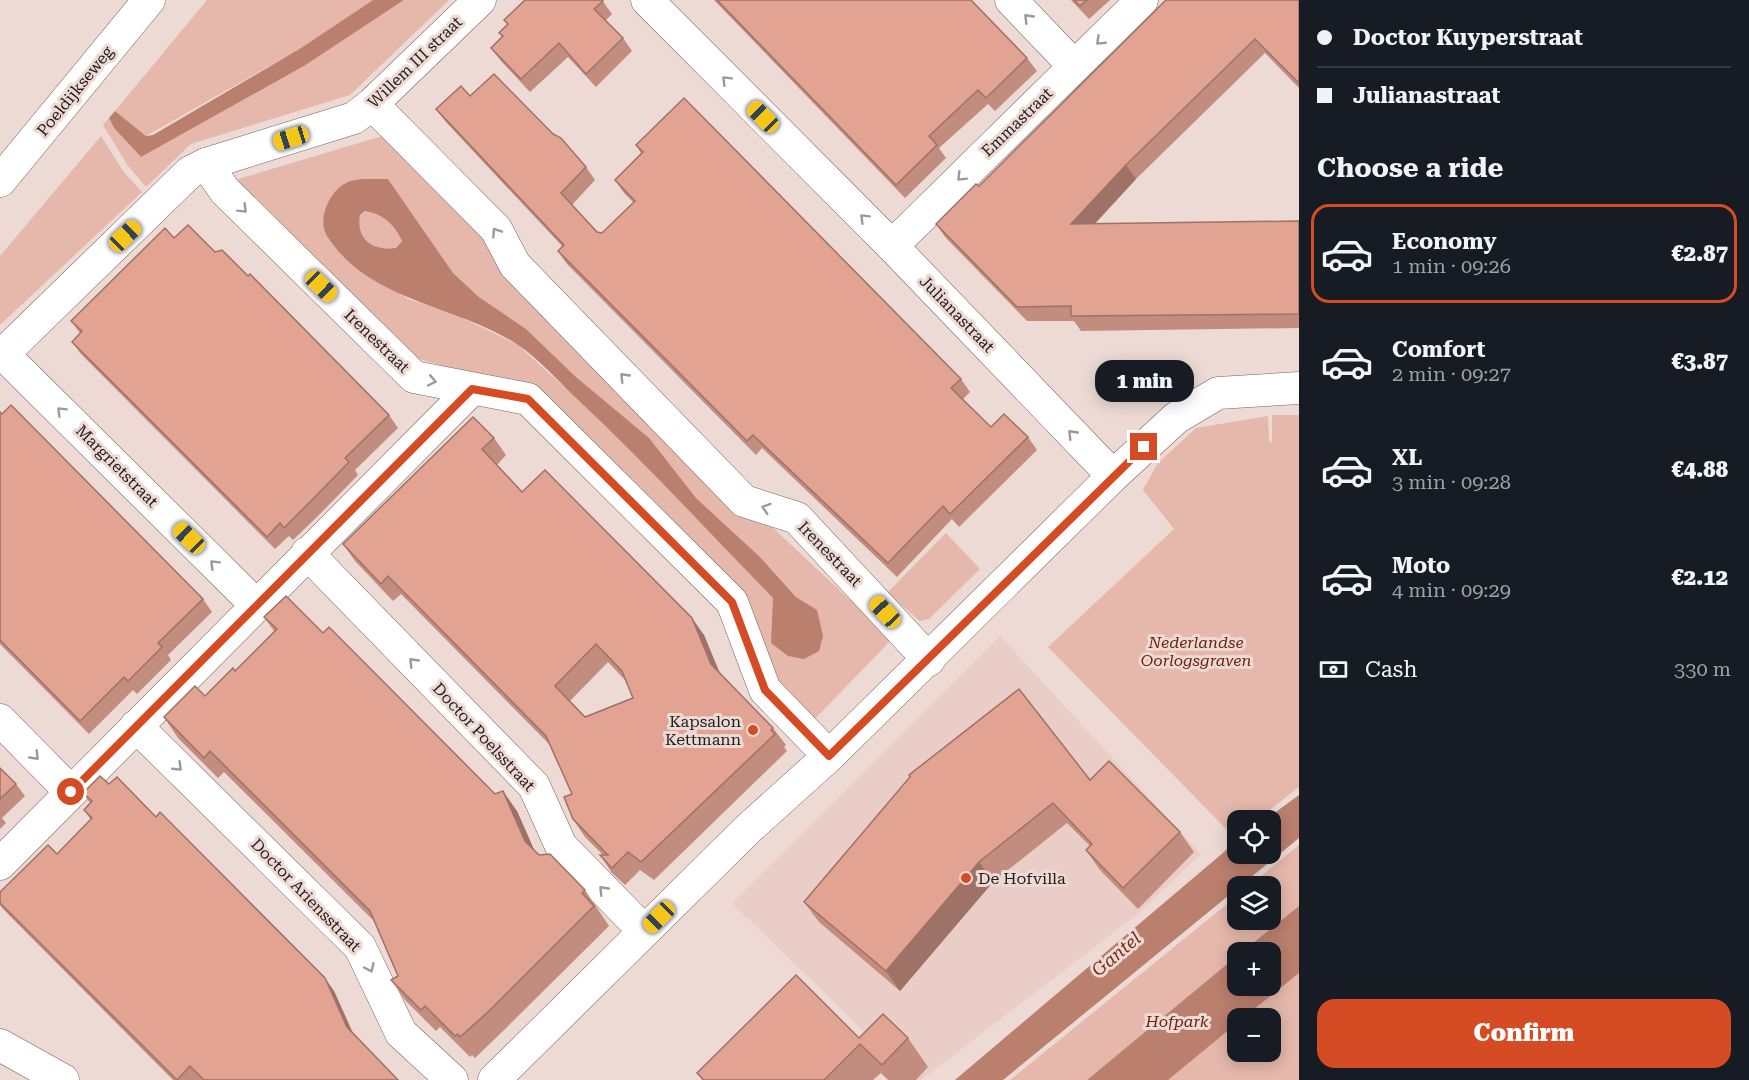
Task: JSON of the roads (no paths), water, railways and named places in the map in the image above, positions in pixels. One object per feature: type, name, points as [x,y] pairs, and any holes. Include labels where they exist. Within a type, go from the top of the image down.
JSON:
[{"type":"street","name":"Poeldijkseweg","points":[[0,181],[149,0]]},
{"type":"street","name":"Willem III straat","points":[[2,355],[190,172],[206,164],[354,118],[372,104],[480,0]]},
{"type":"street","name":"Julianastraat","points":[[647,0],[892,246],[1113,476]]},
{"type":"street","points":[[1011,0],[1074,66]]},
{"type":"street","name":"Emmastraat","points":[[892,246],[1142,0]]},
{"type":"street","name":"Irenestraat","points":[[372,104],[496,229],[515,265],[744,501],[797,518],[929,660]]},
{"type":"street","name":"Irenestraat","points":[[206,164],[225,191],[414,377],[528,399],[732,602],[765,690],[829,756]]},
{"type":"street","name":"Margrietstraat","points":[[2,355],[256,605]]},
{"type":"street","points":[[494,1080],[748,829],[829,756],[929,660],[1113,476],[1176,418],[1218,393],[1299,388]]},
{"type":"street","points":[[0,864],[472,389]]},
{"type":"street","name":"Doctor Poelsstraat","points":[[307,553],[534,786],[561,846],[644,931]]},
{"type":"street","points":[[0,720],[71,792]]},
{"type":"street","name":"Doctor Ariensstraat","points":[[136,726],[360,947],[401,1034],[452,1080]]},
{"type":"street","points":[[0,1045],[63,1080]]},
{"type":"water","points":[[373,0],[404,0],[304,66],[141,157],[114,128],[109,118],[115,111],[146,136],[153,135],[301,48]]},
{"type":"water","points":[[359,179],[388,179],[453,273],[479,297],[526,329],[576,377],[649,438],[696,498],[759,556],[796,597],[817,610],[823,636],[819,651],[804,659],[788,656],[771,643],[773,598],[626,446],[533,356],[494,331],[390,289],[366,276],[345,258],[324,230],[324,215],[329,200],[339,188]],"holes":[[[365,211],[383,217],[395,230],[402,241],[396,248],[380,248],[368,242],[364,237],[359,224],[360,215]]]},
{"type":"water","points":[[1299,795],[1299,838],[1281,853],[1281,810],[1279,810]]},
{"type":"water","name":"Gantel","points":[[1227,849],[1227,864],[1267,864],[1253,876],[1227,876],[1227,897],[1003,1080],[955,1080]]},
{"type":"water","points":[[1299,906],[1299,973],[1281,987],[1281,942],[1254,942],[1269,930],[1281,930],[1281,921]]},
{"type":"water","points":[[1227,964],[1227,996],[1270,996],[1255,1008],[1227,1008],[1227,1031],[1168,1080],[1087,1080]]},
{"type":"place","name":"Kapsalon Kettmann","points":[[753,730]]},
{"type":"place","name":"De Hofvilla","points":[[966,878]]},
{"type":"park label","name":"Nederlandse Oorlogsgraven","points":[[1196,651]]},
{"type":"park label","name":"Hofpark","points":[[1177,1021]]}]
